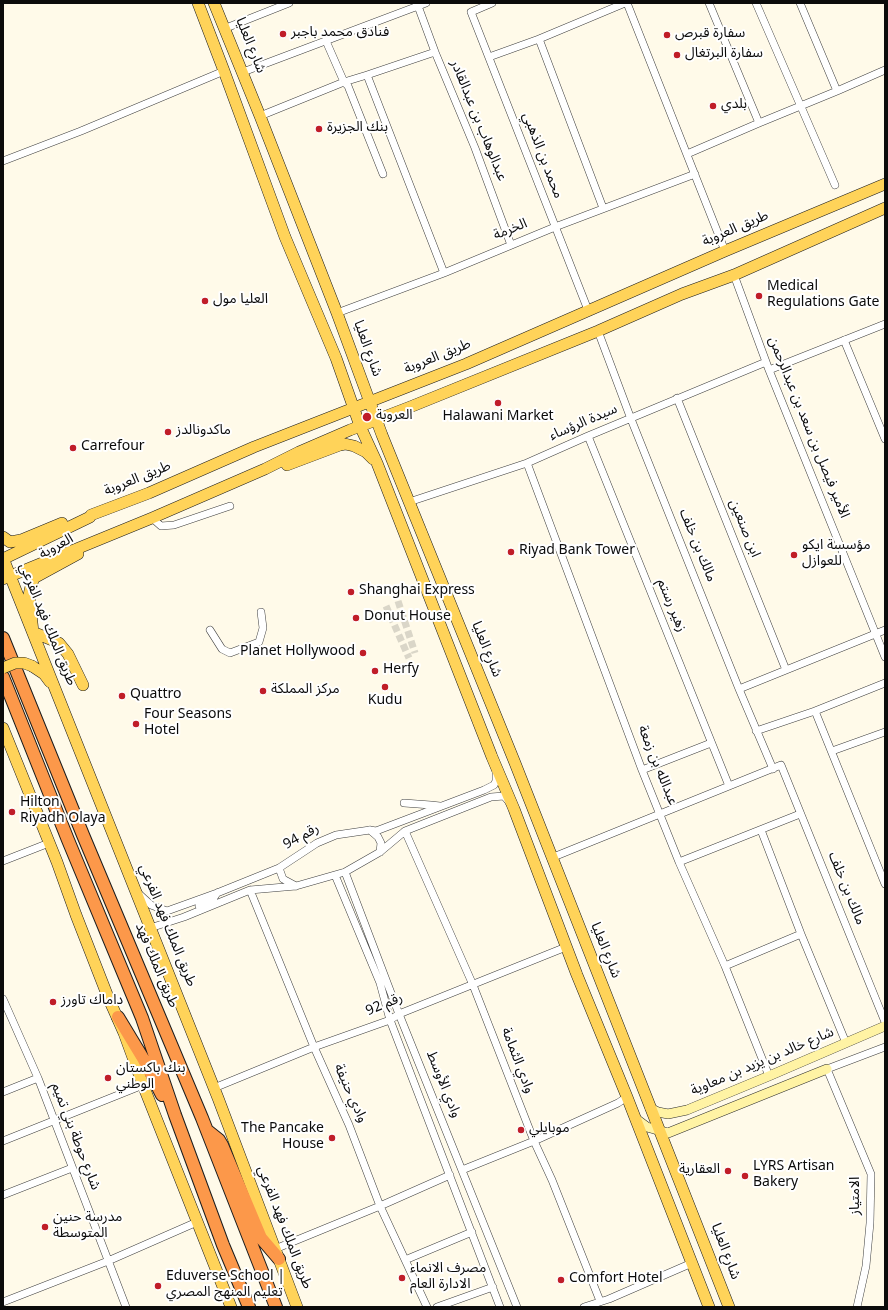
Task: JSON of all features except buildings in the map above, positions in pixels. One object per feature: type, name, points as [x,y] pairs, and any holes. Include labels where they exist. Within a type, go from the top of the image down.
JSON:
[{"type":"highway","name":"طريق الملك فهد","points":[[3,638],[83,835],[207,1131],[276,1307]]},
{"type":"highway","points":[[3,677],[68,840],[142,1018],[175,1115],[223,1245],[249,1307]]},
{"type":"highway","points":[[118,1017],[175,1115]]},
{"type":"highway","points":[[207,1131],[219,1140],[222,1145],[262,1238],[277,1254]]},
{"type":"highway","points":[[240,1285],[245,1307]]},
{"type":"main road","points":[[198,3],[285,237],[336,358],[360,426],[377,463],[496,768],[514,809],[566,947],[627,1097],[709,1307]]},
{"type":"main road","points":[[206,24],[212,32],[220,34],[223,24],[214,3]]},
{"type":"main road","name":"شارع العليا","points":[[214,3],[226,28],[338,313],[376,420],[408,502],[487,693],[729,1307]]},
{"type":"main road","name":"طريق العروبة","points":[[3,558],[90,517],[91,515],[149,493],[254,447],[466,364],[725,251],[885,184]]},
{"type":"main road","points":[[6,577],[152,518],[265,470],[299,452],[360,426],[598,331],[682,294],[734,275],[885,208]]},
{"type":"main road","points":[[265,470],[276,469],[345,444],[354,446],[366,452],[377,463]]},
{"type":"main road","points":[[3,537],[10,542],[21,540],[70,519],[84,515],[91,515]]},
{"type":"main road","name":"العروبة","points":[[33,632],[29,595],[30,586],[34,578],[79,554],[100,539]]},
{"type":"main road","name":"طريق الملك فهد الفرعي","points":[[3,558],[6,577],[33,632],[137,891],[297,1307]]},
{"type":"main road","points":[[33,632],[59,643],[68,654],[84,685]]},
{"type":"main road","points":[[3,668],[15,663],[24,663],[32,666],[44,674],[55,688]]},
{"type":"main road","points":[[3,728],[50,843],[76,916],[108,997],[118,1017],[196,1222],[231,1307]]},
{"type":"main road","points":[[514,809],[513,802],[515,795],[519,794],[530,804]]},
{"type":"main road","name":"شارع خالد بن يزيد بن معاوية","points":[[650,1108],[658,1112],[668,1114],[687,1110],[885,1026]]},
{"type":"main road","name":"شارع خالد بن يزيد بن معاوية","points":[[659,1131],[668,1133],[827,1069]]},
{"type":"main road","points":[[687,1110],[686,1118],[692,1124]]},
{"type":"main road","points":[[635,1118],[647,1127],[659,1131]]},
{"type":"street","points":[[226,28],[289,3]]},
{"type":"street","points":[[243,72],[426,3]]},
{"type":"street","points":[[481,5],[492,3]]},
{"type":"street","points":[[489,57],[539,39],[626,3],[725,251]]},
{"type":"street","points":[[709,3],[759,123]]},
{"type":"street","points":[[756,3],[835,185]]},
{"type":"street","points":[[800,3],[838,92]]},
{"type":"street","name":"محمد بن الذهبي","points":[[481,5],[471,12],[588,310]]},
{"type":"street","name":"عبدالوهاب بن عبدالقادر","points":[[418,6],[435,52],[475,148],[511,245]]},
{"type":"street","points":[[539,39],[603,208]]},
{"type":"street","points":[[326,41],[344,82],[348,86],[383,174]]},
{"type":"street","points":[[260,116],[344,82],[435,52]]},
{"type":"street","points":[[687,154],[759,123],[838,92],[885,70]]},
{"type":"street","points":[[3,161],[80,131],[224,71]]},
{"type":"street","points":[[367,75],[444,273]]},
{"type":"street","name":"الخرمة","points":[[338,313],[444,273],[603,208],[695,174]]},
{"type":"street","name":"الأمير فيصل بن سعد بن عبدالرحمن","points":[[734,275],[769,370],[885,657]]},
{"type":"street","points":[[769,370],[885,324]]},
{"type":"street","name":"مالك بن خلف","points":[[598,331],[631,419],[756,731],[772,769],[781,765],[885,1022]]},
{"type":"street","points":[[844,340],[885,439]]},
{"type":"street","name":"سيدة الرؤساء","points":[[408,502],[527,463],[677,398],[766,362]]},
{"type":"street","name":"ابن صنعين","points":[[677,398],[786,670]]},
{"type":"street","name":"زهير رستم","points":[[588,436],[728,786]]},
{"type":"street","name":"عبدالله بن زمعة","points":[[527,463],[642,770],[661,813],[679,862],[725,966],[769,1076]]},
{"type":"street","points":[[152,518],[161,526],[174,525],[230,506]]},
{"type":"street","points":[[210,630],[222,649],[230,653],[259,642],[263,628],[261,612]]},
{"type":"street","points":[[739,689],[885,630]]},
{"type":"street","points":[[756,731],[816,710],[885,683]]},
{"type":"street","points":[[816,710],[883,875],[885,884]]},
{"type":"street","points":[[832,751],[885,732]]},
{"type":"street","points":[[642,770],[711,744]]},
{"type":"street","name":"رقم 94","points":[[137,891],[151,905],[167,911],[279,868],[317,842],[336,835],[370,830],[376,831],[494,785],[496,781],[496,768]]},
{"type":"street","points":[[552,858],[772,769]]},
{"type":"street","points":[[150,928],[184,917],[250,890],[296,886],[346,872],[380,852],[406,831],[491,797],[504,796],[514,809]]},
{"type":"street","points":[[404,804],[431,804],[440,806]]},
{"type":"street","points":[[679,862],[800,814]]},
{"type":"street","points":[[370,830],[378,837],[381,843],[380,852]]},
{"type":"street","points":[[761,830],[801,934],[846,1043]]},
{"type":"street","name":"وادي الثمامة","points":[[406,831],[473,985],[534,1141],[552,1180],[600,1301]]},
{"type":"street","points":[[3,861],[50,843]]},
{"type":"street","points":[[279,868],[283,879],[296,886]]},
{"type":"street","name":"وادي الأوسط","points":[[346,872],[399,1014],[517,1307]]},
{"type":"street","name":"وادي الأوسط","points":[[335,875],[380,983],[390,1020],[500,1307]]},
{"type":"street","name":"وادي حنيفة","points":[[250,890],[314,1047],[349,1125],[380,1206],[427,1307]]},
{"type":"street","points":[[184,917],[191,910],[213,899],[217,893]]},
{"type":"street","points":[[725,966],[801,934]]},
{"type":"street","name":"رقم 92","points":[[214,1088],[314,1047],[390,1020],[399,1014],[566,947]]},
{"type":"street","name":"شارع حوطة بني تميم","points":[[4,1003],[38,1078],[126,1307]]},
{"type":"street","name":"شارع خالد بن يزيد بن معاوية","points":[[827,1069],[885,1047]]},
{"type":"street","name":"الامتياز","points":[[827,1069],[871,1174],[870,1223],[866,1266],[857,1307]]},
{"type":"street","points":[[3,1092],[38,1078]]},
{"type":"street","points":[[3,1141],[143,1085]]},
{"type":"street","points":[[462,1170],[534,1141],[618,1103],[627,1097]]},
{"type":"street","points":[[3,1195],[72,1168]]},
{"type":"street","points":[[277,1254],[450,1175]]},
{"type":"street","points":[[3,1302],[108,1261],[196,1222]]},
{"type":"street","points":[[405,1260],[472,1232]]},
{"type":"street","points":[[584,1307],[609,1299],[692,1262]]},
{"type":"street","points":[[437,1307],[492,1287]]},
{"type":"street","points":[[609,1299],[612,1307]]},
{"type":"tunnel","points":[[398,601],[415,653]]},
{"type":"tunnel","points":[[386,606],[409,658]]},
{"type":"place","name":"فنادق محمد باجبر","points":[[283,34]]},
{"type":"place","name":"سفارة قبرص","points":[[667,35]]},
{"type":"place","name":"سفارة البرتغال","points":[[677,55]]},
{"type":"place","name":"بلدي","points":[[713,106]]},
{"type":"place","name":"بنك الجزيرة","points":[[319,129]]},
{"type":"place","name":"Medical Regulations Gate","points":[[759,296]]},
{"type":"place","name":"العليا مول","points":[[205,301]]},
{"type":"place","name":"Halawani Market","points":[[498,403]]},
{"type":"place","name":"العروبة","points":[[367,417]]},
{"type":"place","name":"ماكدونالدز","points":[[168,432]]},
{"type":"place","name":"Carrefour","points":[[73,448]]},
{"type":"place","name":"Riyad Bank Tower","points":[[511,552]]},
{"type":"place","name":"مؤسسة ايكو للعوازل","points":[[794,555]]},
{"type":"place","name":"Shanghai Express","points":[[351,592]]},
{"type":"place","name":"Donut House","points":[[356,618]]},
{"type":"place","name":"Planet Hollywood","points":[[363,653]]},
{"type":"place","name":"Herfy","points":[[375,671]]},
{"type":"place","name":"Kudu","points":[[385,687]]},
{"type":"place","name":"مركز المملكة","points":[[263,691]]},
{"type":"place","name":"Quattro","points":[[122,696]]},
{"type":"place","name":"Four Seasons Hotel","points":[[136,724]]},
{"type":"place","name":"Hilton Riyadh Olaya","points":[[12,812]]},
{"type":"place","name":"داماك تاورز","points":[[53,1002]]},
{"type":"place","name":"بنك باكستان الوطني","points":[[108,1078]]},
{"type":"place","name":"موبايلي","points":[[521,1130]]},
{"type":"place","name":"The Pancake House","points":[[332,1138]]},
{"type":"place","name":"العقارية","points":[[728,1171]]},
{"type":"place","name":"LYRS Artisan Bakery","points":[[745,1176]]},
{"type":"place","name":"مدرسة حنين المتوسطة","points":[[45,1227]]},
{"type":"place","name":"مصرف الانماء الادارة العام","points":[[402,1278]]},
{"type":"place","name":"Comfort Hotel","points":[[561,1280]]},
{"type":"place","name":"Eduverse School | تعليم المنهج المصري","points":[[158,1286]]}]
